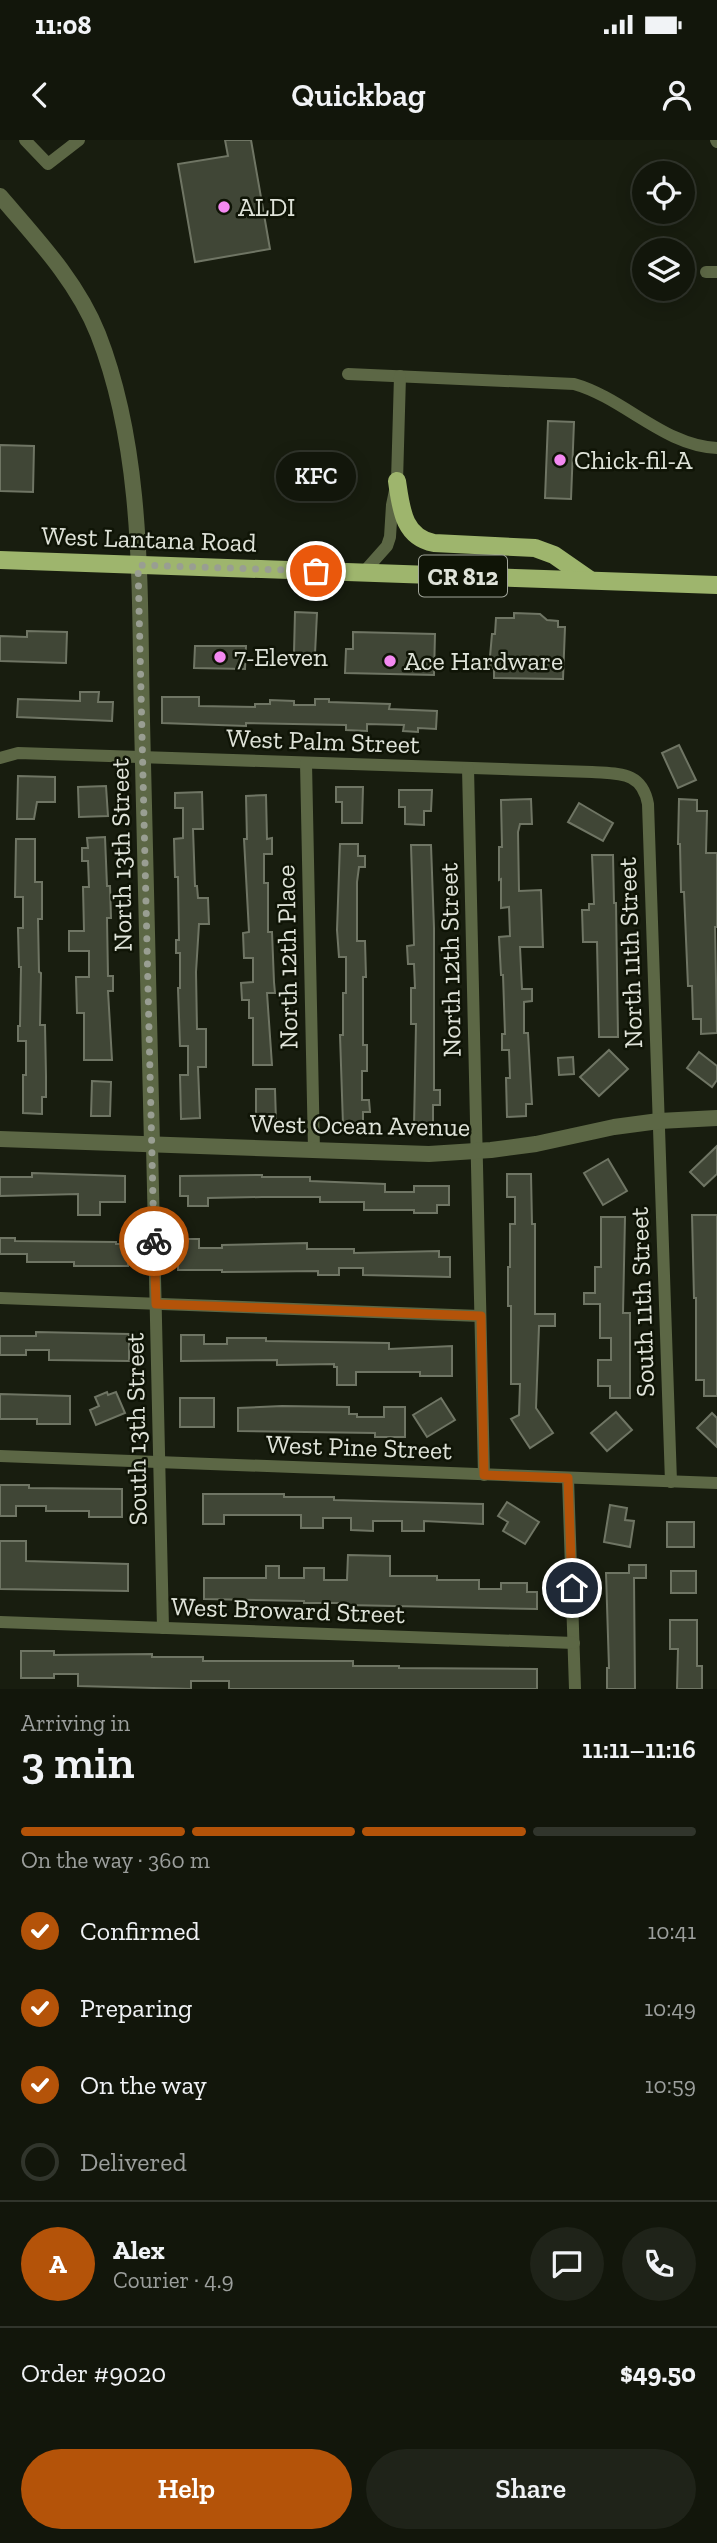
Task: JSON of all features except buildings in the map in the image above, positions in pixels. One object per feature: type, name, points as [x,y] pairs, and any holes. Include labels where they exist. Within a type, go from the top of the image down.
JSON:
[{"type":"main road","points":[[397,481],[404,520],[422,540],[434,543],[535,548],[554,555],[590,580]]},
{"type":"main road","name":"West Lantana Road","points":[[0,560],[717,585]]},
{"type":"street","points":[[25,140],[48,164],[79,140]]},
{"type":"street","name":"North 13th Street","points":[[0,196],[51,256],[98,334],[110,366],[127,434],[138,565],[152,1145]]},
{"type":"street","points":[[348,374],[575,384],[593,391],[689,444],[717,448]]},
{"type":"street","points":[[363,573],[389,542],[397,481],[400,376]]},
{"type":"street","name":"West Palm Street","points":[[0,758],[18,753],[625,774],[641,785]]},
{"type":"street","name":"North 12th Place","points":[[306,763],[314,1151]]},
{"type":"street","name":"North 12th Street","points":[[468,768],[484,1475]]},
{"type":"street","name":"North 11th Street","points":[[641,785],[648,804],[659,1121]]},
{"type":"street","name":"West Ocean Avenue","points":[[0,1139],[429,1154],[477,1152],[536,1144],[614,1127],[659,1121],[717,1118]]},
{"type":"street","name":"South 11th Street","points":[[659,1121],[671,1482]]},
{"type":"street","name":"South 13th Street","points":[[152,1145],[163,1628]]},
{"type":"street","points":[[0,1298],[481,1316]]},
{"type":"street","name":"West Pine Street","points":[[0,1457],[717,1483]]},
{"type":"street","points":[[568,1478],[575,1689]]},
{"type":"street","name":"West Broward Street","points":[[0,1622],[574,1643]]},
{"type":"way so far","points":[[154,1241],[138,565],[316,571]]},
{"type":"place","name":"ALDI","points":[[224,207]]},
{"type":"place","name":"Chick-fil-A","points":[[560,460]]},
{"type":"place","name":"KFC","points":[[316,571]]},
{"type":"place","name":"7-Eleven","points":[[220,657]]},
{"type":"place","name":"Ace Hardware","points":[[390,661]]},
{"type":"route","points":[[154,1241],[156,1304],[481,1316],[484,1475],[568,1478],[572,1588]]}]
